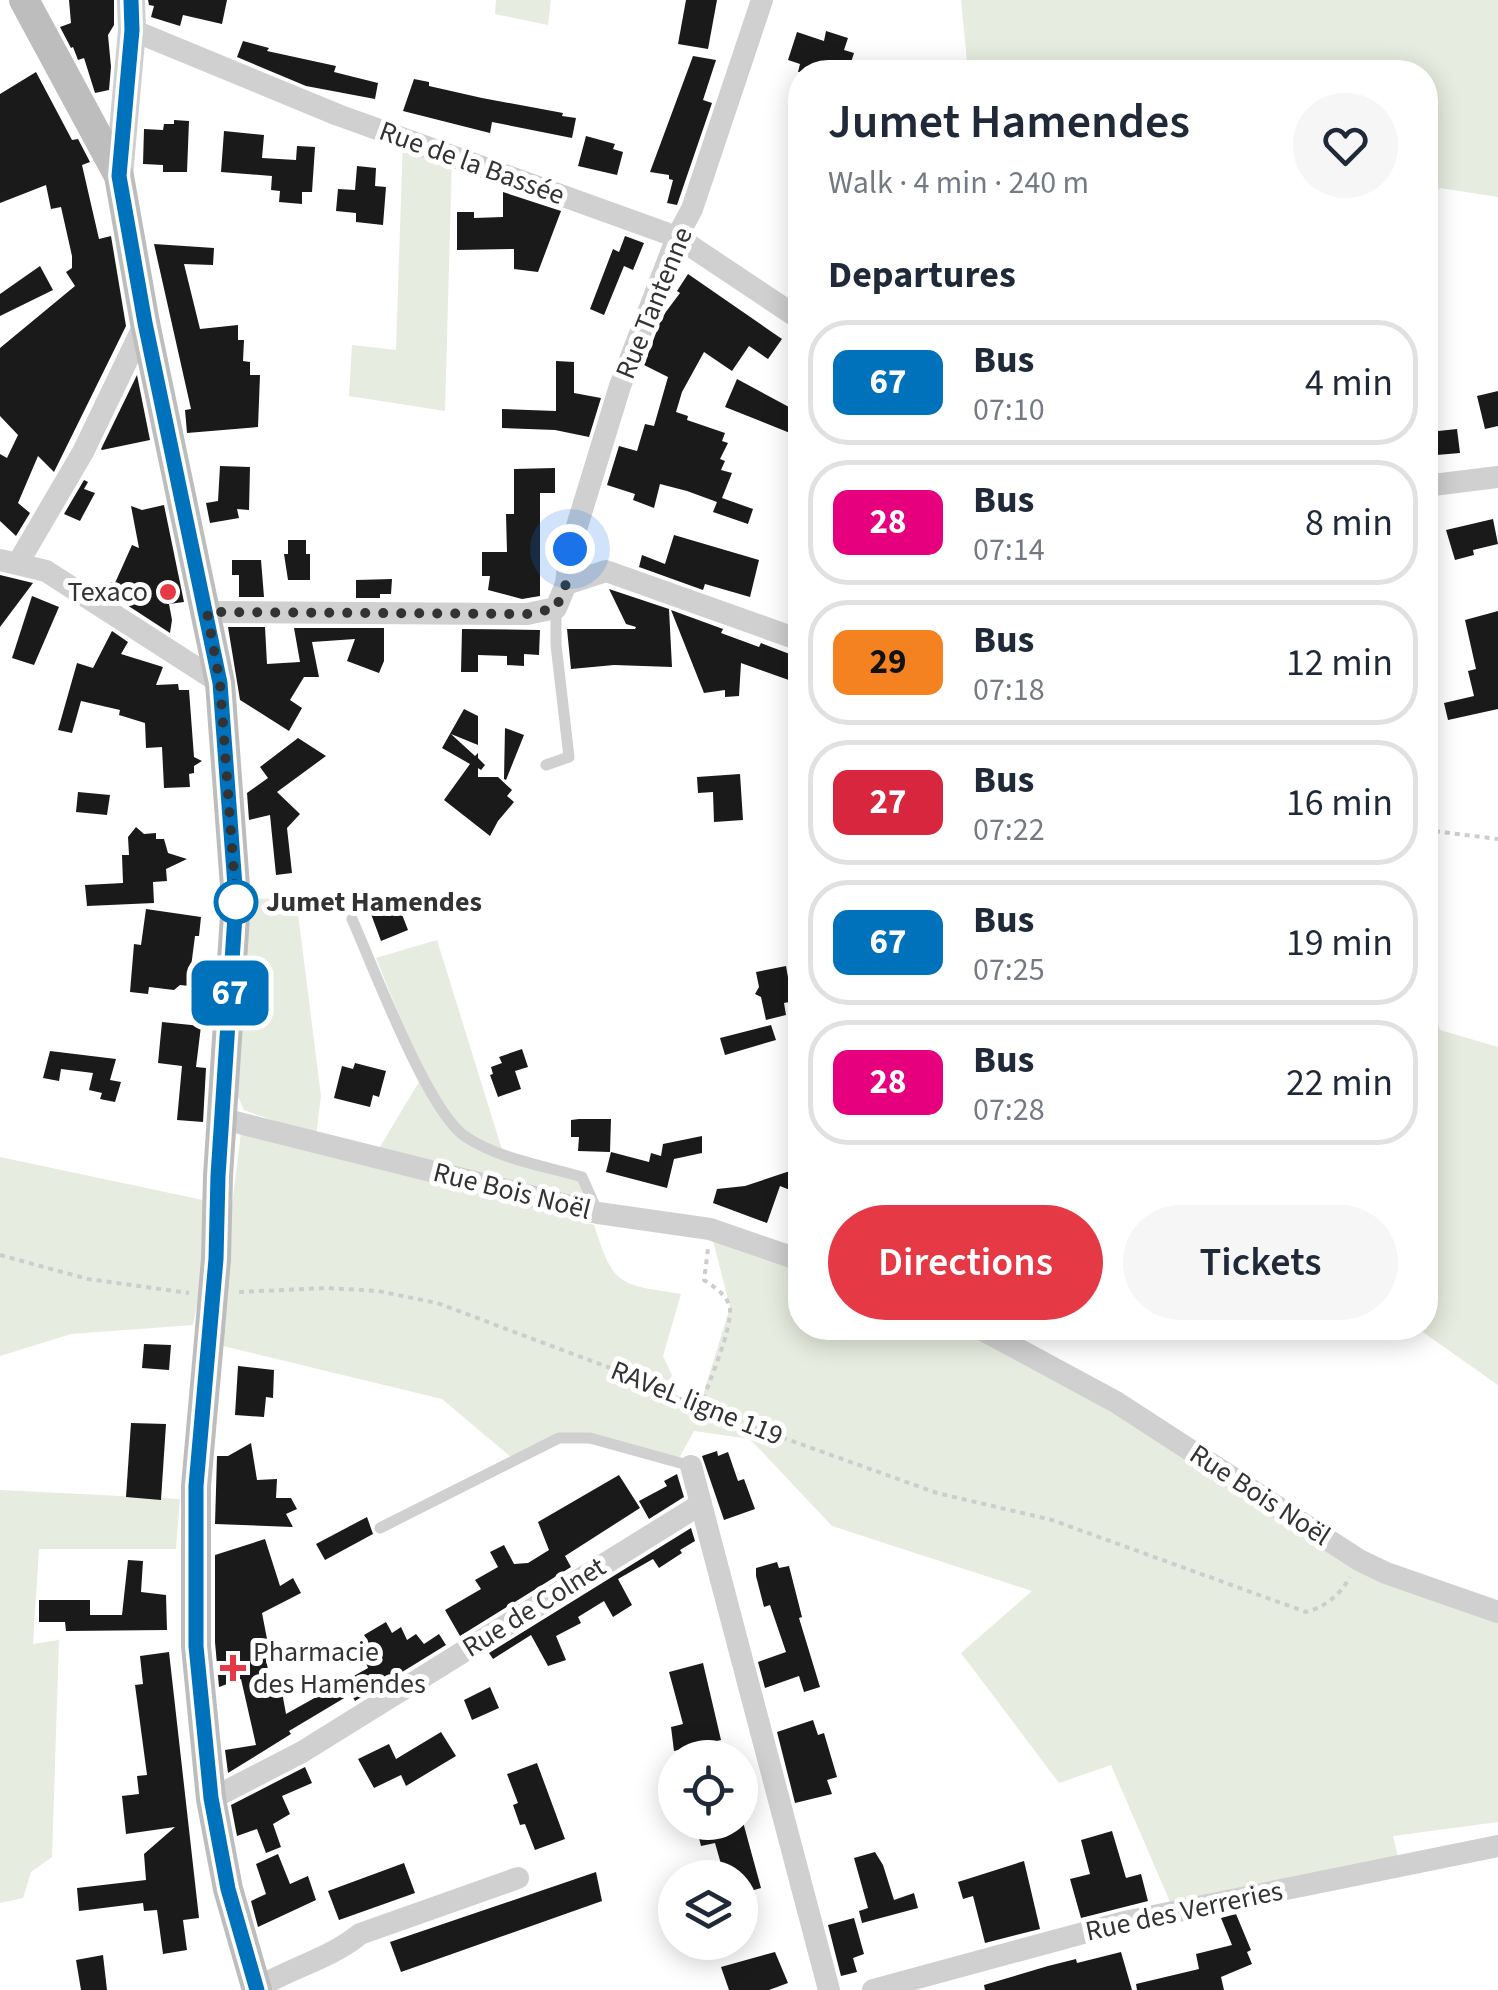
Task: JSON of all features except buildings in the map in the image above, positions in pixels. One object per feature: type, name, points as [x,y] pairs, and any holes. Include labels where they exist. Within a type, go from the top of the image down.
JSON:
[{"type":"main road","points":[[24,0],[119,176],[145,323],[220,683],[236,900],[216,1259],[196,1486],[196,1646],[211,1798],[228,1889],[257,1990]]},
{"type":"street","points":[[119,176],[132,30],[131,0]]},
{"type":"street","name":"Rue Tantenne","points":[[556,608],[620,386],[676,237],[692,209],[762,0]]},
{"type":"street","name":"Rue de la Bassée","points":[[132,30],[338,115],[676,237],[788,311]]},
{"type":"street","points":[[145,323],[83,452],[9,562],[46,571],[220,683]]},
{"type":"street","points":[[1438,484],[1498,477]]},
{"type":"street","points":[[566,584],[606,571],[788,636]]},
{"type":"street","points":[[207,612],[528,614],[556,608]]},
{"type":"street","name":"Rue Bois Noël","points":[[223,1119],[598,1213],[710,1229],[788,1256]]},
{"type":"street","name":"Rue Bois Noël","points":[[1001,1340],[1116,1402],[1359,1560],[1498,1612]]},
{"type":"street","points":[[691,1466],[829,1990]]},
{"type":"street","name":"Rue de Colnet","points":[[211,1798],[302,1752],[701,1504]]},
{"type":"street","name":"Rue des Verreries","points":[[873,1990],[1124,1922],[1498,1846]]},
{"type":"street","points":[[257,1990],[281,1973],[345,1946],[360,1934],[518,1878]]},
{"type":"lane","name":"Rue Tantenne","points":[[546,765],[568,757],[556,608]]},
{"type":"lane","points":[[352,919],[437,1108],[464,1136],[494,1150],[582,1178],[598,1213]]},
{"type":"lane","points":[[380,1528],[559,1438],[590,1438],[691,1466]]},
{"type":"path","points":[[1438,832],[1498,839]]},
{"type":"path","points":[[700,1408],[730,1307],[724,1296],[704,1280],[710,1229]]},
{"type":"path","points":[[0,1255],[88,1280],[192,1293]]},
{"type":"path","name":"RAVeL ligne 119","points":[[224,1292],[378,1290],[436,1303],[632,1376],[700,1408],[937,1493],[1052,1520],[1306,1612],[1320,1608],[1343,1589],[1359,1560]]},
{"type":"shaded area","points":[[496,0],[551,0],[548,25],[495,14]]},
{"type":"shaded area","points":[[961,0],[1498,0],[1498,197],[1438,190],[1438,60],[967,60]]},
{"type":"shaded area","points":[[403,139],[452,156],[445,411],[349,396],[352,345],[396,350]]},
{"type":"shaded area","points":[[296,898],[321,1096],[316,1136],[244,1110],[236,1092],[240,899]]},
{"type":"shaded area","points":[[437,940],[503,1153],[582,1177],[598,1213],[377,1152],[423,1075],[376,958]]},
{"type":"shaded area","points":[[1438,1025],[1440,1030],[1498,1047],[1498,1385],[1434,1340],[1438,1340]]},
{"type":"shaded area","points":[[242,1124],[594,1225],[607,1261],[621,1279],[644,1288],[681,1294],[663,1356],[672,1375],[666,1389],[699,1408],[730,1307],[710,1229],[788,1256],[788,1340],[999,1340],[1359,1560],[1498,1612],[1498,1822],[1393,1836],[1398,1857],[1174,1911],[1111,1765],[1059,1783],[961,1653],[1032,1591],[832,1526],[750,1439],[694,1431],[677,1462],[562,1438],[511,1457],[442,1399],[215,1344]]},
{"type":"shaded area","points":[[0,1157],[217,1203],[193,1325],[71,1334],[0,1356]]},
{"type":"shaded area","points":[[0,1490],[180,1499],[176,1549],[39,1549],[33,1644],[59,1640],[52,1857],[31,1872],[23,1898],[0,1903]]},
{"type":"bus line","name":"67","points":[[131,0],[132,30],[119,176],[145,323],[220,683],[236,900],[216,1259],[196,1486],[196,1646],[211,1798],[228,1889],[257,1990]]},
{"type":"place","name":"Texaco","points":[[168,592]]},
{"type":"place","name":"Jumet Hamendes","points":[[236,902]]},
{"type":"place","name":"Pharmacie des Hamendes","points":[[233,1668]]},
{"type":"route","points":[[236,902],[220,683],[207,612],[528,614],[556,608],[566,584],[570,549]]}]
